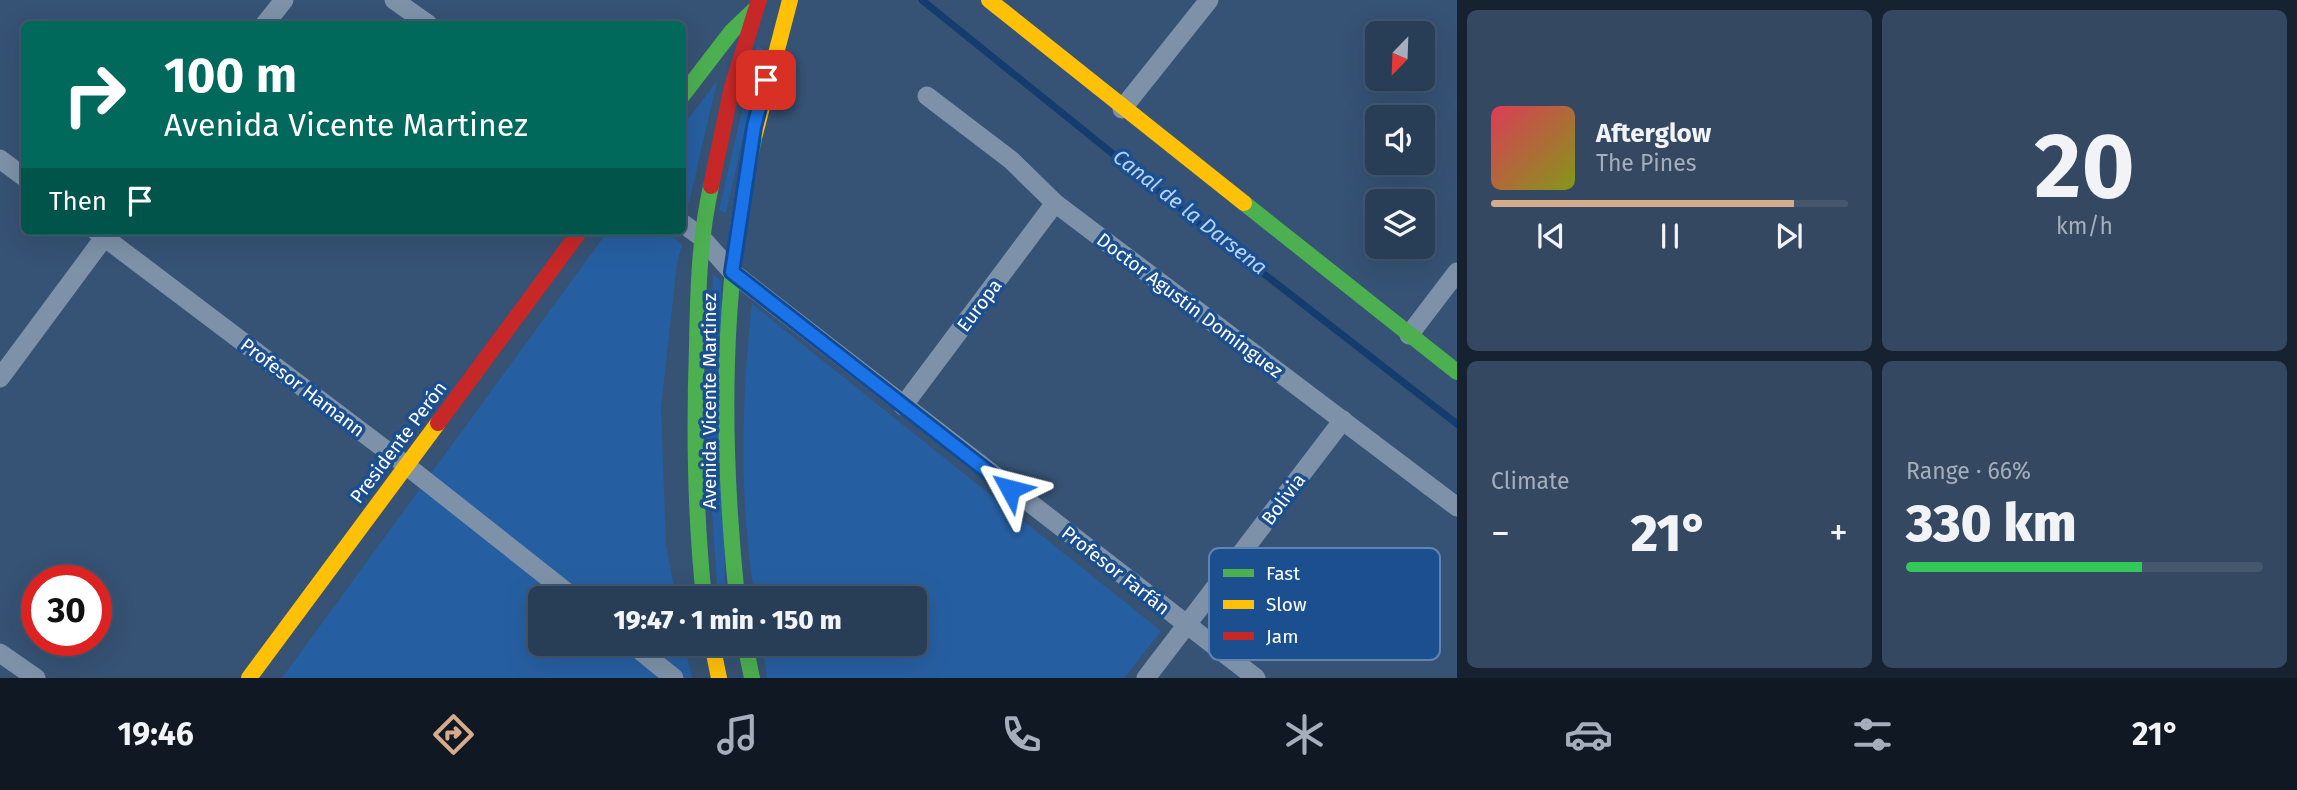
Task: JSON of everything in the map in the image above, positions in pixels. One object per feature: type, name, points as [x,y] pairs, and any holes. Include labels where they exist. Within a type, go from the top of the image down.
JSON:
[{"type":"main road","name":"Avenida Vicente Martinez","points":[[736,586],[730,542],[726,454],[728,302],[754,127],[790,0]]},
{"type":"main road","points":[[989,0],[1122,109],[1457,372]]},
{"type":"main road","name":"Avenida Vicente Martinez","points":[[703,586],[697,533],[694,447],[700,236],[732,86],[761,3]]},
{"type":"main road","points":[[686,91],[732,30],[761,3]]},
{"type":"main road","name":"Presidente Perón","points":[[249,678],[577,235]]},
{"type":"main road","points":[[714,656],[719,678]]},
{"type":"main road","points":[[747,656],[752,678]]},
{"type":"street","points":[[267,21],[284,0]]},
{"type":"street","points":[[394,0],[424,21]]},
{"type":"street","points":[[1122,109],[1209,0]]},
{"type":"street","name":"Doctor Agustín Domínguez","points":[[927,96],[1011,160],[1055,203],[1457,507]]},
{"type":"street","points":[[0,159],[21,175]]},
{"type":"street","name":"Europa","points":[[903,406],[1055,203]]},
{"type":"street","name":"Profesor Farfán","points":[[686,226],[700,236],[732,272],[1209,641]]},
{"type":"street","points":[[0,378],[102,235]]},
{"type":"street","name":"Profesor Hamann","points":[[106,235],[559,586]]},
{"type":"street","points":[[1409,335],[1457,272]]},
{"type":"street","name":"Bolivia","points":[[1245,548],[1343,420]]},
{"type":"street","name":"Bolivia","points":[[1146,678],[1209,595]]},
{"type":"street","points":[[0,653],[36,678]]},
{"type":"street","points":[[647,656],[674,678]]},
{"type":"street","name":"Profesor Farfán","points":[[1233,660],[1256,678]]},
{"type":"shaded area","points":[[757,45],[763,49],[726,213],[719,210]]},
{"type":"shaded area","points":[[717,81],[689,203],[686,200],[686,122]]},
{"type":"shaded area","points":[[605,235],[671,235],[682,245],[677,263],[661,407],[666,545],[674,586],[528,586],[528,656],[687,656],[692,678],[282,678]]},
{"type":"shaded area","points":[[713,274],[721,281],[725,586],[717,586],[706,426]]},
{"type":"shaded area","points":[[752,304],[1161,631],[1124,678],[767,678],[764,656],[927,656],[927,586],[753,586],[744,488],[746,377]]},
{"type":"waterway","name":"Canal de la Darsena","points":[[922,0],[1196,221],[1457,424]]},
{"type":"traffic: fast","points":[[686,91],[732,31],[754,10]]},
{"type":"traffic: fast","points":[[736,586],[728,482],[727,365],[735,249],[755,134]]},
{"type":"traffic: fast","points":[[703,586],[697,504],[696,378],[700,266],[711,186]]},
{"type":"traffic: fast","points":[[1244,203],[1457,372]]},
{"type":"traffic: fast","points":[[747,656],[752,678]]},
{"type":"traffic: slow","points":[[755,134],[790,0]]},
{"type":"traffic: slow","points":[[989,0],[1244,203]]},
{"type":"traffic: slow","points":[[249,678],[438,423]]},
{"type":"traffic: slow","points":[[714,656],[719,678]]},
{"type":"traffic: jam","points":[[711,186],[732,87],[759,0]]},
{"type":"traffic: jam","points":[[438,423],[577,235]]},
{"type":"route","points":[[766,80],[754,127],[732,272],[1010,489]]}]
